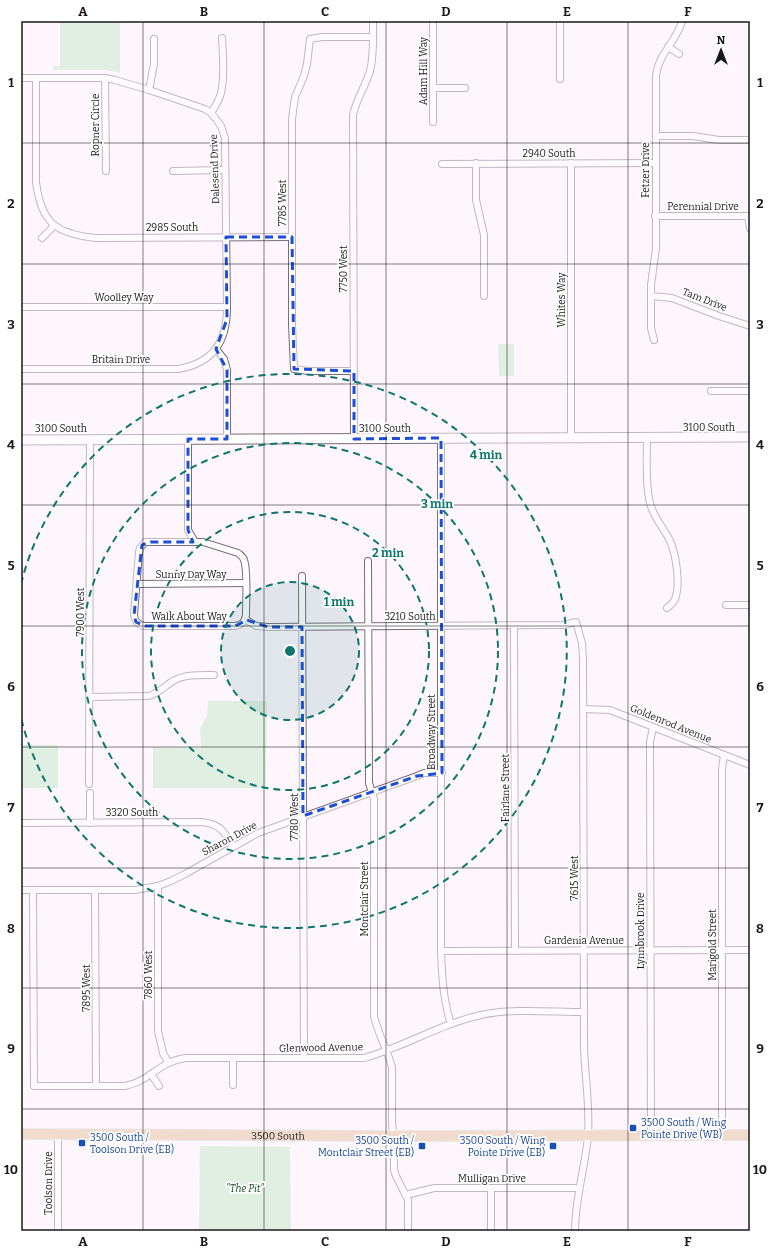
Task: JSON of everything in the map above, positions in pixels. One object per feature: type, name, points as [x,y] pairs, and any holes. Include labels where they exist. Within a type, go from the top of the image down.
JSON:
[{"type":"main road","name":"3500 South","points":[[21,1134],[393,1136],[750,1135]]},
{"type":"street","name":"7750 West","points":[[354,438],[353,115],[357,101],[366,83],[372,62],[373,21]]},
{"type":"street","name":"Adam Hill Way","points":[[433,21],[433,122]]},
{"type":"street","points":[[560,21],[560,79]]},
{"type":"street","name":"Fetzer Drive","points":[[654,340],[651,328],[651,296],[656,248],[655,85],[659,62],[676,37],[682,21]]},
{"type":"street","name":"7785 West","points":[[354,371],[308,371],[294,369],[292,333],[292,119],[295,98],[307,64],[310,40],[322,37],[372,37]]},
{"type":"street","points":[[211,113],[222,92],[222,38]]},
{"type":"street","points":[[149,90],[154,64],[154,39]]},
{"type":"street","points":[[668,47],[679,54]]},
{"type":"street","name":"Dalesend Drive","points":[[21,78],[105,78],[120,81],[198,106],[211,113],[221,126],[225,138],[227,319],[222,339],[216,349]]},
{"type":"street","points":[[36,78],[37,193],[42,210],[54,226],[42,238]]},
{"type":"street","name":"Ropner Circle","points":[[105,78],[106,171]]},
{"type":"street","points":[[433,88],[465,88]]},
{"type":"street","points":[[656,136],[694,136],[719,140],[750,140]]},
{"type":"street","points":[[476,163],[476,200],[484,235],[484,296]]},
{"type":"street","name":"Whites Way","points":[[571,163],[571,438]]},
{"type":"street","name":"2940 South","points":[[442,164],[656,163]]},
{"type":"street","points":[[173,171],[225,170]]},
{"type":"street","name":"Perennial Drive","points":[[655,216],[749,216]]},
{"type":"street","points":[[749,216],[750,228]]},
{"type":"street","name":"2985 South","points":[[54,226],[70,234],[89,237],[292,237]]},
{"type":"street","name":"Tam Drive","points":[[651,296],[672,298],[750,326]]},
{"type":"street","name":"Woolley Way","points":[[21,306],[227,307]]},
{"type":"street","points":[[216,349],[224,359],[227,370],[227,439]]},
{"type":"street","name":"Britain Drive","points":[[21,369],[178,369],[188,367],[199,362],[209,356],[216,349]]},
{"type":"street","points":[[711,391],[750,391]]},
{"type":"street","name":"Broadway Street","points":[[441,438],[441,950],[443,992],[451,1024]]},
{"type":"street","points":[[647,438],[648,488],[650,504],[655,518],[670,542],[676,564],[676,597],[674,602],[667,608]]},
{"type":"street","name":"3100 South","points":[[21,440],[750,438]]},
{"type":"street","name":"7900 West","points":[[89,784],[90,439]]},
{"type":"street","points":[[180,541],[187,534],[188,530],[188,439]]},
{"type":"street","points":[[188,530],[195,542]]},
{"type":"street","points":[[137,584],[139,552],[145,542],[203,542],[238,553],[242,556],[246,565],[244,621]]},
{"type":"street","name":"Montclair Street","points":[[368,561],[369,783],[374,799],[374,1016],[379,1034],[392,1067],[394,1170],[406,1195],[408,1204],[408,1231]]},
{"type":"street","name":"7780 West","points":[[302,576],[304,1058]]},
{"type":"street","name":"Sunny Day Way","points":[[137,584],[246,584]]},
{"type":"street","name":"Walk About Way","points":[[137,584],[134,615],[136,622],[139,624],[146,626],[235,626],[244,621]]},
{"type":"street","points":[[726,605],[750,605]]},
{"type":"street","name":"3210 South","points":[[244,621],[256,626],[302,627],[562,626],[576,622]]},
{"type":"street","name":"7615 West","points":[[575,1231],[576,1207],[588,1135],[587,1081],[584,1047],[583,650],[576,622]]},
{"type":"street","name":"Fairlane Street","points":[[514,626],[515,950]]},
{"type":"street","points":[[90,697],[149,696],[155,694],[175,680],[184,676],[214,675]]},
{"type":"street","name":"Goldenrod Avenue","points":[[584,709],[610,710],[750,765]]},
{"type":"street","name":"Lynnbrook Drive","points":[[651,1135],[650,742],[653,726]]},
{"type":"street","name":"Marigold Street","points":[[722,1135],[722,769],[724,755]]},
{"type":"street","name":"Sharon Drive","points":[[21,890],[135,890],[158,886],[185,874],[258,833],[424,774],[442,773]]},
{"type":"street","points":[[90,793],[90,823]]},
{"type":"street","name":"3320 South","points":[[21,823],[211,823],[218,826],[224,832],[233,846]]},
{"type":"street","name":"7860 West","points":[[158,886],[158,1032],[163,1053],[168,1062]]},
{"type":"street","name":"Glenwood Avenue","points":[[33,890],[34,1086],[125,1086],[144,1080],[168,1062],[186,1058],[364,1058],[451,1024],[494,1013],[584,1012]]},
{"type":"street","name":"7895 West","points":[[95,890],[96,1086]]},
{"type":"street","name":"Gardenia Avenue","points":[[441,950],[750,950]]},
{"type":"street","points":[[233,1058],[234,1085]]},
{"type":"street","points":[[151,1074],[159,1086]]},
{"type":"street","name":"Toolson Drive","points":[[58,1134],[58,1231]]},
{"type":"street","name":"Mulligan Drive","points":[[406,1195],[434,1188],[579,1188]]},
{"type":"street","points":[[491,1188],[491,1231]]},
{"type":"highlighted area","points":[[226,237],[292,237],[294,369],[354,371],[354,439],[441,438],[442,773],[417,776],[303,816],[302,627],[268,627],[247,620],[235,626],[145,626],[136,622],[134,615],[142,545],[151,542],[193,542],[188,530],[188,439],[227,439],[227,370],[216,349],[227,319]]},
{"type":"green space","points":[[60,21],[120,21],[120,73],[106,70],[53,70],[54,66],[60,66]]},
{"type":"green space","points":[[498,344],[514,344],[514,376],[499,376]]},
{"type":"green space","points":[[208,701],[267,701],[266,788],[153,788],[153,747],[201,748],[200,729],[207,715]]},
{"type":"green space","points":[[21,745],[58,745],[58,788],[21,788]]},
{"type":"green space","name":"\"The Pit\"","points":[[200,1146],[290,1147],[291,1230],[299,1231],[199,1231]]},
{"type":"place","name":"3500 South / Wing Pointe Drive (WB)","points":[[633,1128]]},
{"type":"place","name":"3500 South / Toolson Drive (EB)","points":[[82,1143]]},
{"type":"place","name":"3500 South / Montclair Street (EB)","points":[[422,1146]]},
{"type":"place","name":"3500 South / Wing Pointe Drive (EB)","points":[[553,1146]]}]
